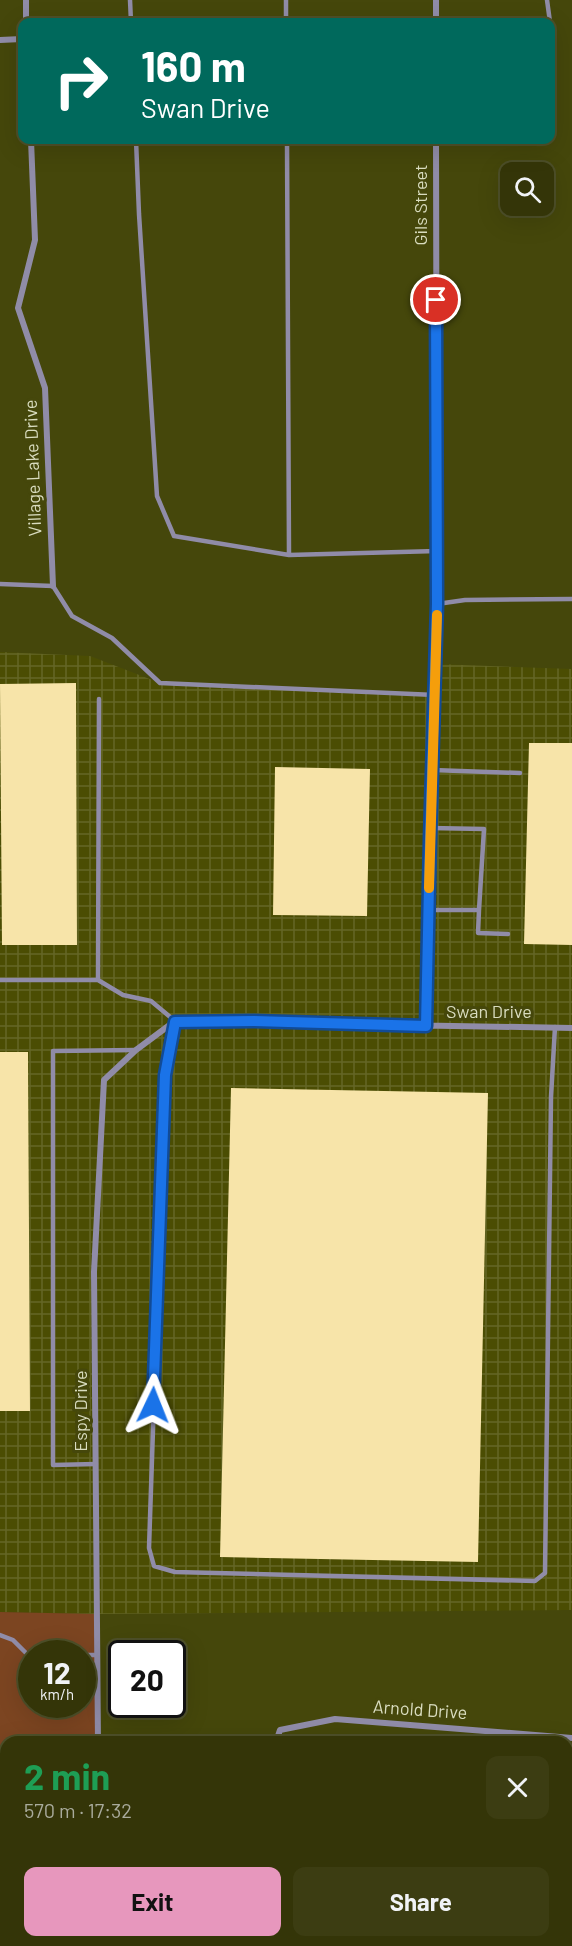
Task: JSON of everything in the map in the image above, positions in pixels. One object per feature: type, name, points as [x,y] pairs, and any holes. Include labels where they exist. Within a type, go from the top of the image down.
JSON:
[{"type":"street","points":[[26,0],[26,18]]},
{"type":"street","points":[[436,0],[436,18]]},
{"type":"street","points":[[0,40],[18,39]]},
{"type":"street","name":"Village Lake Drive","points":[[31,144],[35,240],[18,308],[45,388],[53,586]]},
{"type":"street","name":"Gils Street","points":[[426,1026],[437,604],[436,144]]},
{"type":"street","name":"Swan Drive","points":[[175,1022],[254,1021],[572,1028]]},
{"type":"street","points":[[136,1050],[175,1022]]},
{"type":"street","name":"Espy Drive","points":[[98,1736],[94,1272],[104,1080],[136,1050]]},
{"type":"street","name":"Arnold Drive","points":[[278,1736],[280,1730],[335,1719],[547,1736]]},
{"type":"lane","points":[[130,0],[131,18]]},
{"type":"lane","points":[[286,0],[286,18]]},
{"type":"lane","points":[[547,0],[549,18]]},
{"type":"lane","points":[[136,144],[157,496],[174,536],[289,555],[436,551]]},
{"type":"lane","points":[[287,144],[289,555]]},
{"type":"lane","points":[[0,584],[53,586],[72,616],[112,638],[160,683],[435,695]]},
{"type":"lane","points":[[437,604],[465,600],[572,599]]},
{"type":"lane","points":[[98,980],[99,699]]},
{"type":"lane","points":[[432,770],[520,773]]},
{"type":"lane","points":[[430,828],[484,829],[478,933],[508,934]]},
{"type":"lane","points":[[428,910],[479,910]]},
{"type":"lane","points":[[0,980],[98,980],[123,995],[151,1001],[175,1022],[164,1086],[149,1548],[154,1566],[175,1572],[535,1581],[545,1573],[551,1097],[555,1027]]},
{"type":"lane","points":[[96,1464],[53,1465],[53,1051],[136,1050]]},
{"type":"lane","points":[[0,1635],[13,1640],[18,1645]]},
{"type":"shaded area","points":[[0,652],[90,656],[160,683],[434,695],[436,664],[572,669],[572,1610],[97,1614],[0,1612]]},
{"type":"shaded area","points":[[0,1612],[97,1614],[98,1736],[0,1736]]},
{"type":"building","points":[[76,683],[77,945],[2,945],[0,684]]},
{"type":"building","points":[[529,743],[572,743],[572,945],[524,944]]},
{"type":"building","points":[[275,767],[370,769],[367,916],[273,915]]},
{"type":"building","points":[[0,1052],[28,1052],[30,1411],[0,1411]]},
{"type":"building","points":[[231,1088],[488,1093],[478,1562],[220,1557]]},
{"type":"slow traffic","points":[[429,888],[437,615]]},
{"type":"route","points":[[153,1405],[165,1075],[175,1022],[254,1021],[426,1026],[437,604],[436,300]]}]
